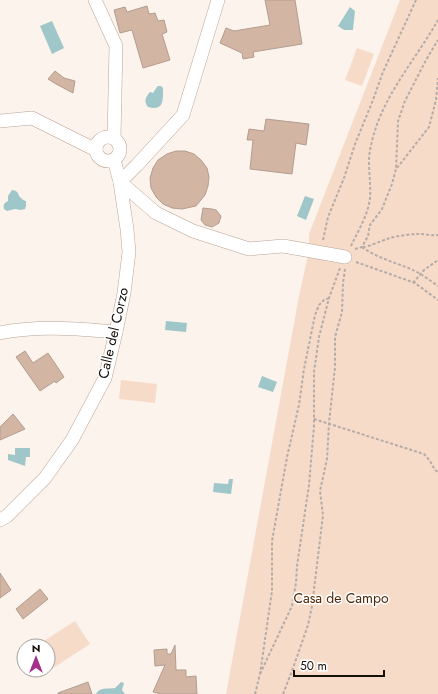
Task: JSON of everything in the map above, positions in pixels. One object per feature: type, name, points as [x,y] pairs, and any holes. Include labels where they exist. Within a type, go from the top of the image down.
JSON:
[{"type":"street","points":[[96,0],[116,46],[114,138]]},
{"type":"street","points":[[218,0],[183,114],[120,182],[156,213],[193,231],[249,249],[283,246],[346,258]]},
{"type":"street","points":[[0,121],[32,118],[96,150],[102,160],[114,160],[119,154],[120,147],[119,143],[114,138],[110,137],[102,139],[96,150]]},
{"type":"street","name":"Calle del Corzo","points":[[0,520],[7,516],[45,478],[72,440],[105,378],[124,293],[129,252],[120,182],[114,160]]},
{"type":"street","points":[[0,333],[61,328],[116,332]]},
{"type":"path","points":[[315,252],[383,72],[416,0]]},
{"type":"path","points":[[260,674],[292,606],[309,485],[314,419],[314,372],[319,337],[329,298],[364,219],[370,200],[371,186],[369,160],[377,125],[388,98],[427,40],[438,20]]},
{"type":"path","points":[[362,247],[368,236],[370,224],[382,209],[392,184],[396,169],[398,121],[405,101],[438,40]]},
{"type":"path","points":[[396,169],[429,126],[436,100],[438,78]]},
{"type":"path","points":[[355,249],[405,236],[419,234],[434,236],[438,235]]},
{"type":"path","points":[[362,247],[371,254],[416,272],[438,286]]},
{"type":"path","points":[[346,258],[413,283],[438,300]]},
{"type":"path","points":[[283,694],[308,625],[312,606],[323,515],[320,491],[327,459],[335,367],[335,337],[342,312],[346,258]]},
{"type":"path","points":[[413,283],[424,270],[438,260]]},
{"type":"path","points":[[255,694],[260,674],[272,592],[272,541],[287,457],[299,405],[304,369],[315,315],[319,305],[324,300],[329,298]]},
{"type":"path","points":[[314,419],[384,442],[415,450],[424,454],[438,472]]},
{"type":"green space","name":"Casa de Campo","points":[[400,0],[438,0],[438,694],[226,694],[299,296],[309,251],[309,234]]},
{"type":"green space","points":[[357,48],[374,54],[362,86],[345,80]]},
{"type":"green space","points":[[121,380],[157,384],[155,403],[119,399]]},
{"type":"green space","points":[[75,621],[90,644],[56,666],[56,638],[48,638]]},
{"type":"water","points":[[350,7],[355,11],[353,30],[344,30],[338,26]]},
{"type":"water","points":[[52,21],[64,48],[52,54],[40,26]]},
{"type":"water","points":[[158,86],[163,88],[162,104],[157,108],[148,107],[145,101],[146,97],[150,92],[153,93]]},
{"type":"water","points":[[12,190],[16,191],[20,197],[26,201],[25,209],[7,211],[4,209],[4,204],[8,201],[8,196]]},
{"type":"water","points":[[305,196],[314,199],[306,220],[297,216]]},
{"type":"water","points":[[166,321],[187,323],[186,332],[165,330]]},
{"type":"water","points":[[262,376],[277,382],[273,392],[258,387]]},
{"type":"water","points":[[15,448],[30,448],[30,457],[26,457],[25,466],[8,460],[8,454],[15,455]]},
{"type":"water","points":[[229,479],[233,479],[231,494],[213,492],[214,483],[228,484]]},
{"type":"water","points":[[121,682],[124,683],[122,690],[125,694],[96,694],[101,689],[115,688]]},
{"type":"building","points":[[265,0],[295,0],[302,44],[253,52],[254,57],[243,59],[242,53],[220,43],[226,28],[234,31],[270,25]]},
{"type":"building","points":[[147,6],[149,14],[155,13],[158,21],[164,20],[167,32],[162,34],[170,60],[143,68],[132,30],[120,33],[114,10],[125,7],[127,12]]},
{"type":"building","points":[[55,71],[64,78],[75,81],[73,93],[48,79]]},
{"type":"building","points":[[266,119],[309,124],[306,145],[296,143],[292,174],[250,169],[253,140],[247,140],[249,129],[264,131]]},
{"type":"building","points":[[176,151],[185,151],[194,154],[207,168],[209,177],[208,186],[205,195],[196,206],[182,209],[172,208],[163,204],[156,197],[151,188],[150,178],[153,168],[158,160],[167,154]]},
{"type":"building","points":[[203,208],[216,210],[221,216],[219,223],[212,227],[205,225],[201,220]]},
{"type":"building","points":[[25,351],[33,363],[48,353],[64,377],[40,391],[16,357]]},
{"type":"building","points":[[13,414],[25,429],[0,440],[0,427]]},
{"type":"building","points":[[0,573],[11,590],[0,598]]},
{"type":"building","points":[[40,589],[48,599],[23,619],[16,609]]},
{"type":"building","points":[[175,645],[176,670],[186,670],[186,677],[196,676],[197,694],[161,694],[153,692],[165,665],[155,666],[154,650],[167,649],[167,654],[171,654]]},
{"type":"building","points":[[88,682],[92,694],[58,694],[58,693]]}]
